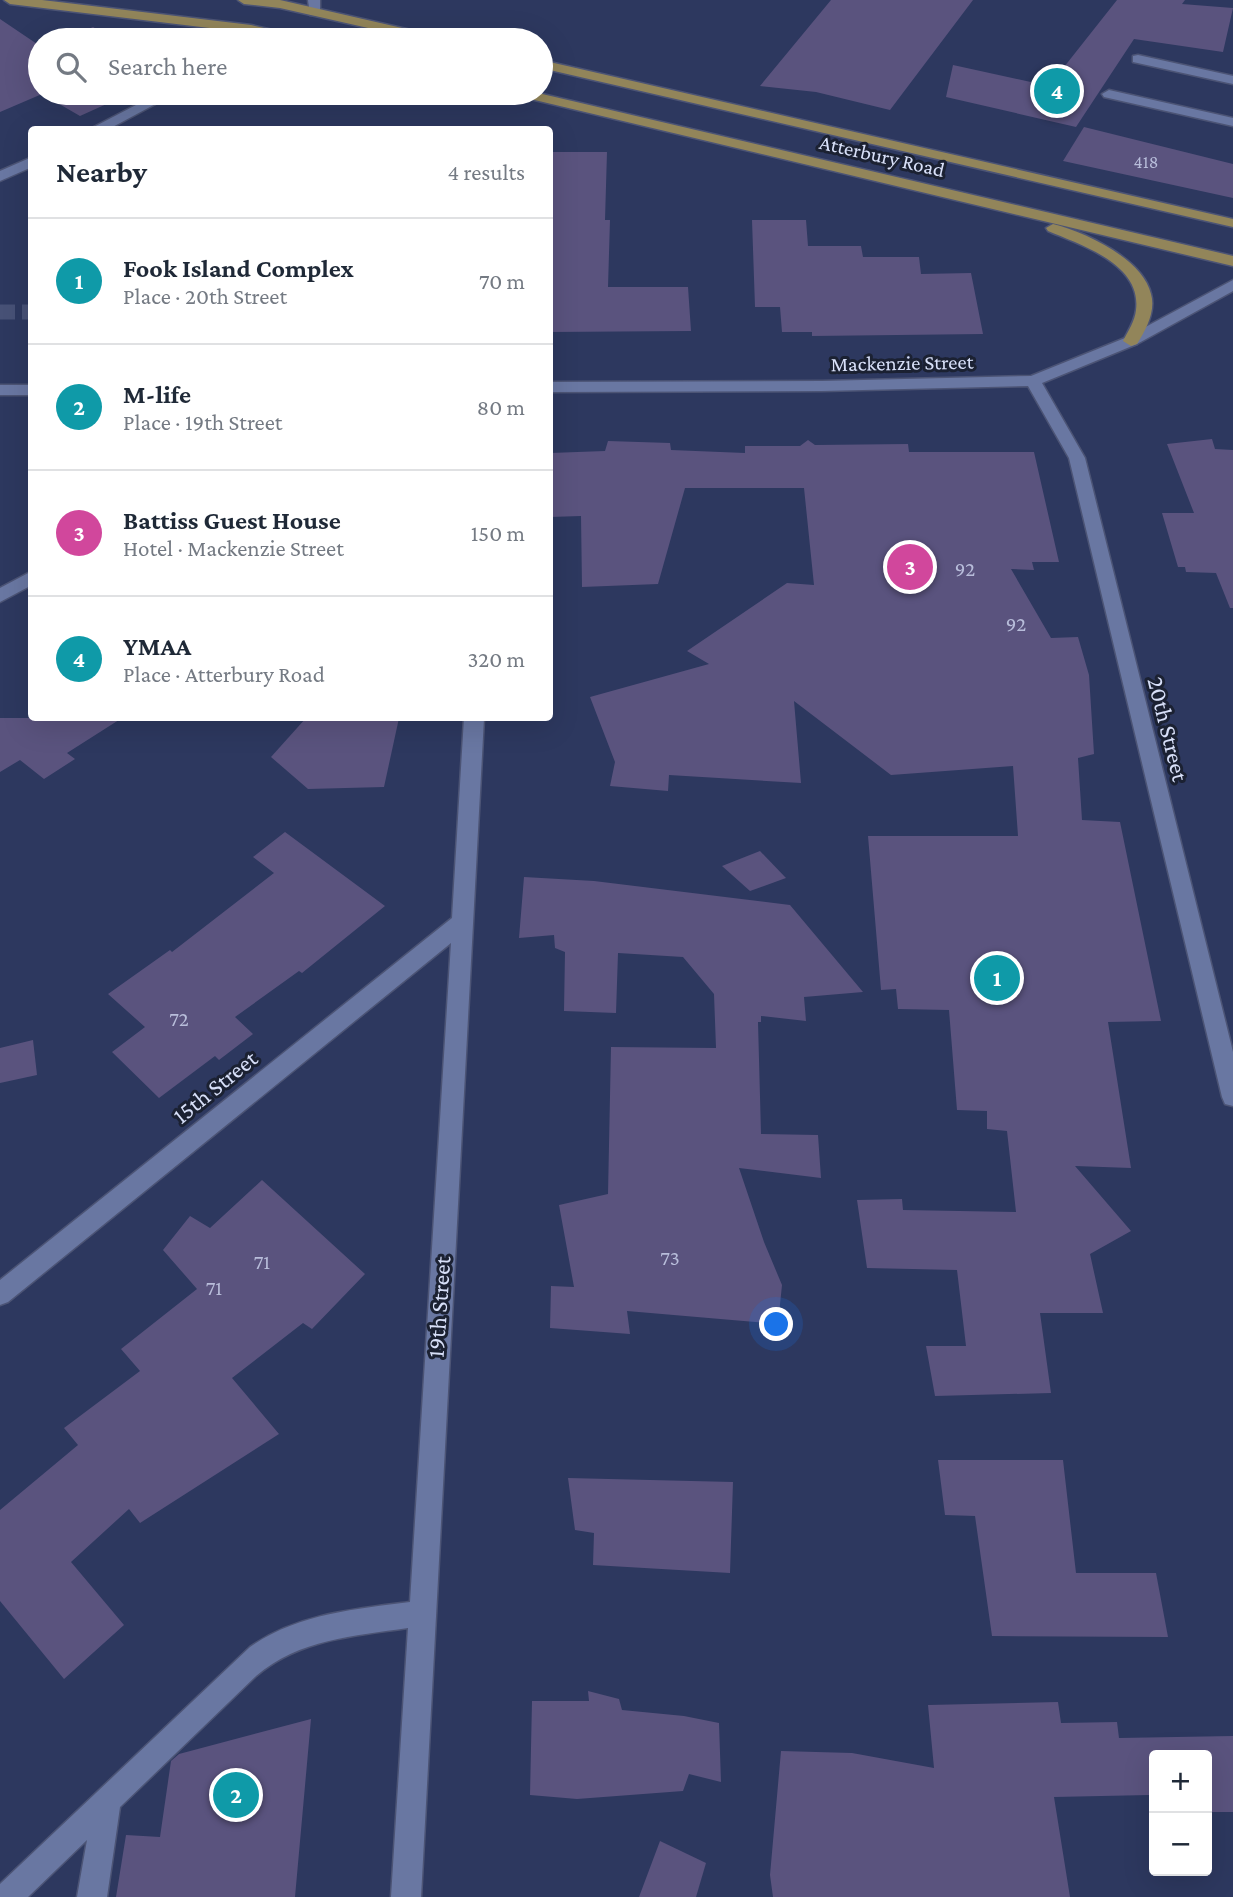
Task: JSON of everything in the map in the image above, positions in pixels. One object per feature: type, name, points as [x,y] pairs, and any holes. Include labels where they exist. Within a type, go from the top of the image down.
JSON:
[{"type":"main road","points":[[10,0],[243,28]]},
{"type":"main road","points":[[252,0],[314,6],[394,28]]},
{"type":"main road","name":"Atterbury Road","points":[[553,67],[1233,223]]},
{"type":"main road","name":"Atterbury Road","points":[[553,100],[1233,261]]},
{"type":"main road","points":[[957,195],[1081,240],[1108,252],[1129,269],[1144,299],[1144,310],[1131,341]]},
{"type":"street","points":[[1138,59],[1233,80]]},
{"type":"street","points":[[1109,94],[1233,122]]},
{"type":"street","points":[[103,126],[145,105]]},
{"type":"street","points":[[0,177],[28,163]]},
{"type":"street","name":"Mackenzie Street","points":[[553,387],[887,385],[1033,381],[1131,341],[1233,285]]},
{"type":"street","name":"20th Street","points":[[1033,381],[1073,448],[1088,494],[1233,1097]]},
{"type":"street","points":[[0,390],[28,390]]},
{"type":"street","points":[[0,596],[28,580]]},
{"type":"street","name":"19th Street","points":[[406,1897],[474,721]]},
{"type":"street","name":"15th Street","points":[[0,1294],[463,921]]},
{"type":"street","points":[[7,1897],[230,1682],[264,1653],[296,1638],[330,1628],[423,1613]]},
{"type":"street","points":[[92,1897],[107,1802]]},
{"type":"building","points":[[831,0],[973,0],[890,110],[816,92],[760,86]]},
{"type":"building","points":[[1117,0],[1185,0],[1182,4],[1233,8],[1223,52],[1134,39],[1076,127],[946,97],[953,65],[1049,86]]},
{"type":"building","points":[[0,19],[28,38],[28,100],[0,112]]},
{"type":"building","points":[[61,105],[104,105],[80,116]]},
{"type":"building","points":[[1084,127],[1233,164],[1233,198],[1063,161]]},
{"type":"building","points":[[553,152],[607,152],[605,220],[610,220],[608,287],[688,287],[691,331],[553,332]]},
{"type":"building","points":[[752,220],[806,220],[808,246],[861,246],[863,257],[919,257],[921,274],[971,273],[983,334],[812,336],[812,332],[782,332],[780,307],[755,307]]},
{"type":"building","points":[[1212,439],[1215,449],[1233,450],[1233,608],[1230,608],[1216,573],[1186,572],[1185,567],[1178,567],[1162,513],[1194,513],[1167,444]]},
{"type":"building","points":[[808,440],[815,445],[908,444],[909,452],[1034,452],[1059,562],[1032,562],[1034,570],[1011,569],[1051,638],[1078,637],[1089,675],[1094,754],[1078,758],[1082,820],[1120,822],[1161,1021],[1108,1022],[1131,1168],[1075,1166],[1131,1231],[1090,1254],[1103,1313],[1040,1313],[1051,1393],[935,1396],[926,1346],[966,1346],[957,1270],[867,1268],[857,1200],[902,1199],[903,1210],[1016,1212],[1007,1131],[987,1129],[987,1111],[957,1110],[949,1010],[898,1009],[896,989],[881,990],[868,836],[1018,836],[1013,766],[891,775],[794,701],[801,783],[669,775],[668,791],[610,786],[615,762],[590,697],[709,664],[687,651],[787,583],[814,585],[804,488],[685,488],[658,584],[582,587],[581,516],[553,517],[553,453],[605,451],[608,441],[670,443],[671,450],[745,453],[745,446],[800,446]]},
{"type":"building","points":[[0,718],[28,718],[28,721],[117,721],[67,753],[75,759],[44,779],[20,760],[0,772]]},
{"type":"building","points":[[303,721],[398,721],[384,787],[308,789],[271,757]]},
{"type":"building","points":[[285,832],[385,906],[302,973],[299,971],[235,1017],[253,1034],[219,1060],[215,1056],[159,1098],[112,1052],[145,1027],[108,994],[170,950],[172,952],[274,873],[253,857]]},
{"type":"building","points":[[760,851],[786,878],[750,891],[722,866]]},
{"type":"building","points":[[524,877],[594,881],[790,905],[863,992],[804,997],[806,1021],[761,1016],[761,1022],[758,1022],[761,1134],[818,1135],[821,1178],[739,1168],[782,1285],[778,1324],[627,1311],[630,1334],[550,1328],[551,1286],[574,1287],[559,1205],[608,1194],[611,1047],[716,1048],[714,994],[683,957],[618,953],[616,1013],[564,1011],[565,952],[555,948],[554,935],[519,938]]},
{"type":"building","points":[[33,1040],[37,1075],[0,1083],[0,1048]]},
{"type":"building","points":[[262,1180],[365,1274],[312,1329],[303,1323],[232,1378],[279,1434],[140,1523],[129,1509],[71,1562],[124,1625],[64,1679],[0,1601],[0,1510],[78,1445],[64,1428],[140,1371],[121,1349],[197,1289],[163,1250],[190,1216],[210,1228]]},
{"type":"building","points":[[938,1460],[1063,1460],[1076,1573],[1156,1573],[1168,1637],[992,1636],[975,1516],[945,1515]]},
{"type":"building","points":[[568,1478],[733,1482],[730,1573],[593,1565],[594,1533],[575,1530]]},
{"type":"building","points":[[588,1691],[619,1699],[622,1710],[684,1716],[719,1723],[721,1782],[689,1774],[683,1791],[577,1799],[530,1795],[532,1701],[589,1701]]},
{"type":"building","points":[[1058,1702],[1061,1723],[1117,1722],[1119,1738],[1233,1736],[1233,1812],[1212,1812],[1212,1750],[1149,1750],[1149,1795],[1054,1797],[1070,1897],[773,1897],[770,1875],[781,1751],[852,1753],[934,1768],[928,1705]]},
{"type":"building","points":[[311,1719],[295,1897],[116,1897],[126,1835],[160,1837],[171,1761],[179,1754]]},
{"type":"building","points":[[660,1841],[706,1863],[696,1897],[639,1897]]},
{"type":"tunnel","points":[[0,312],[28,312]]},
{"type":"place","name":"YMAA","points":[[1057,91]]},
{"type":"place","name":"Battiss Guest House","points":[[910,567]]},
{"type":"place","name":"Fook Island Complex","points":[[997,978]]},
{"type":"place","name":"M-life","points":[[236,1795]]}]
